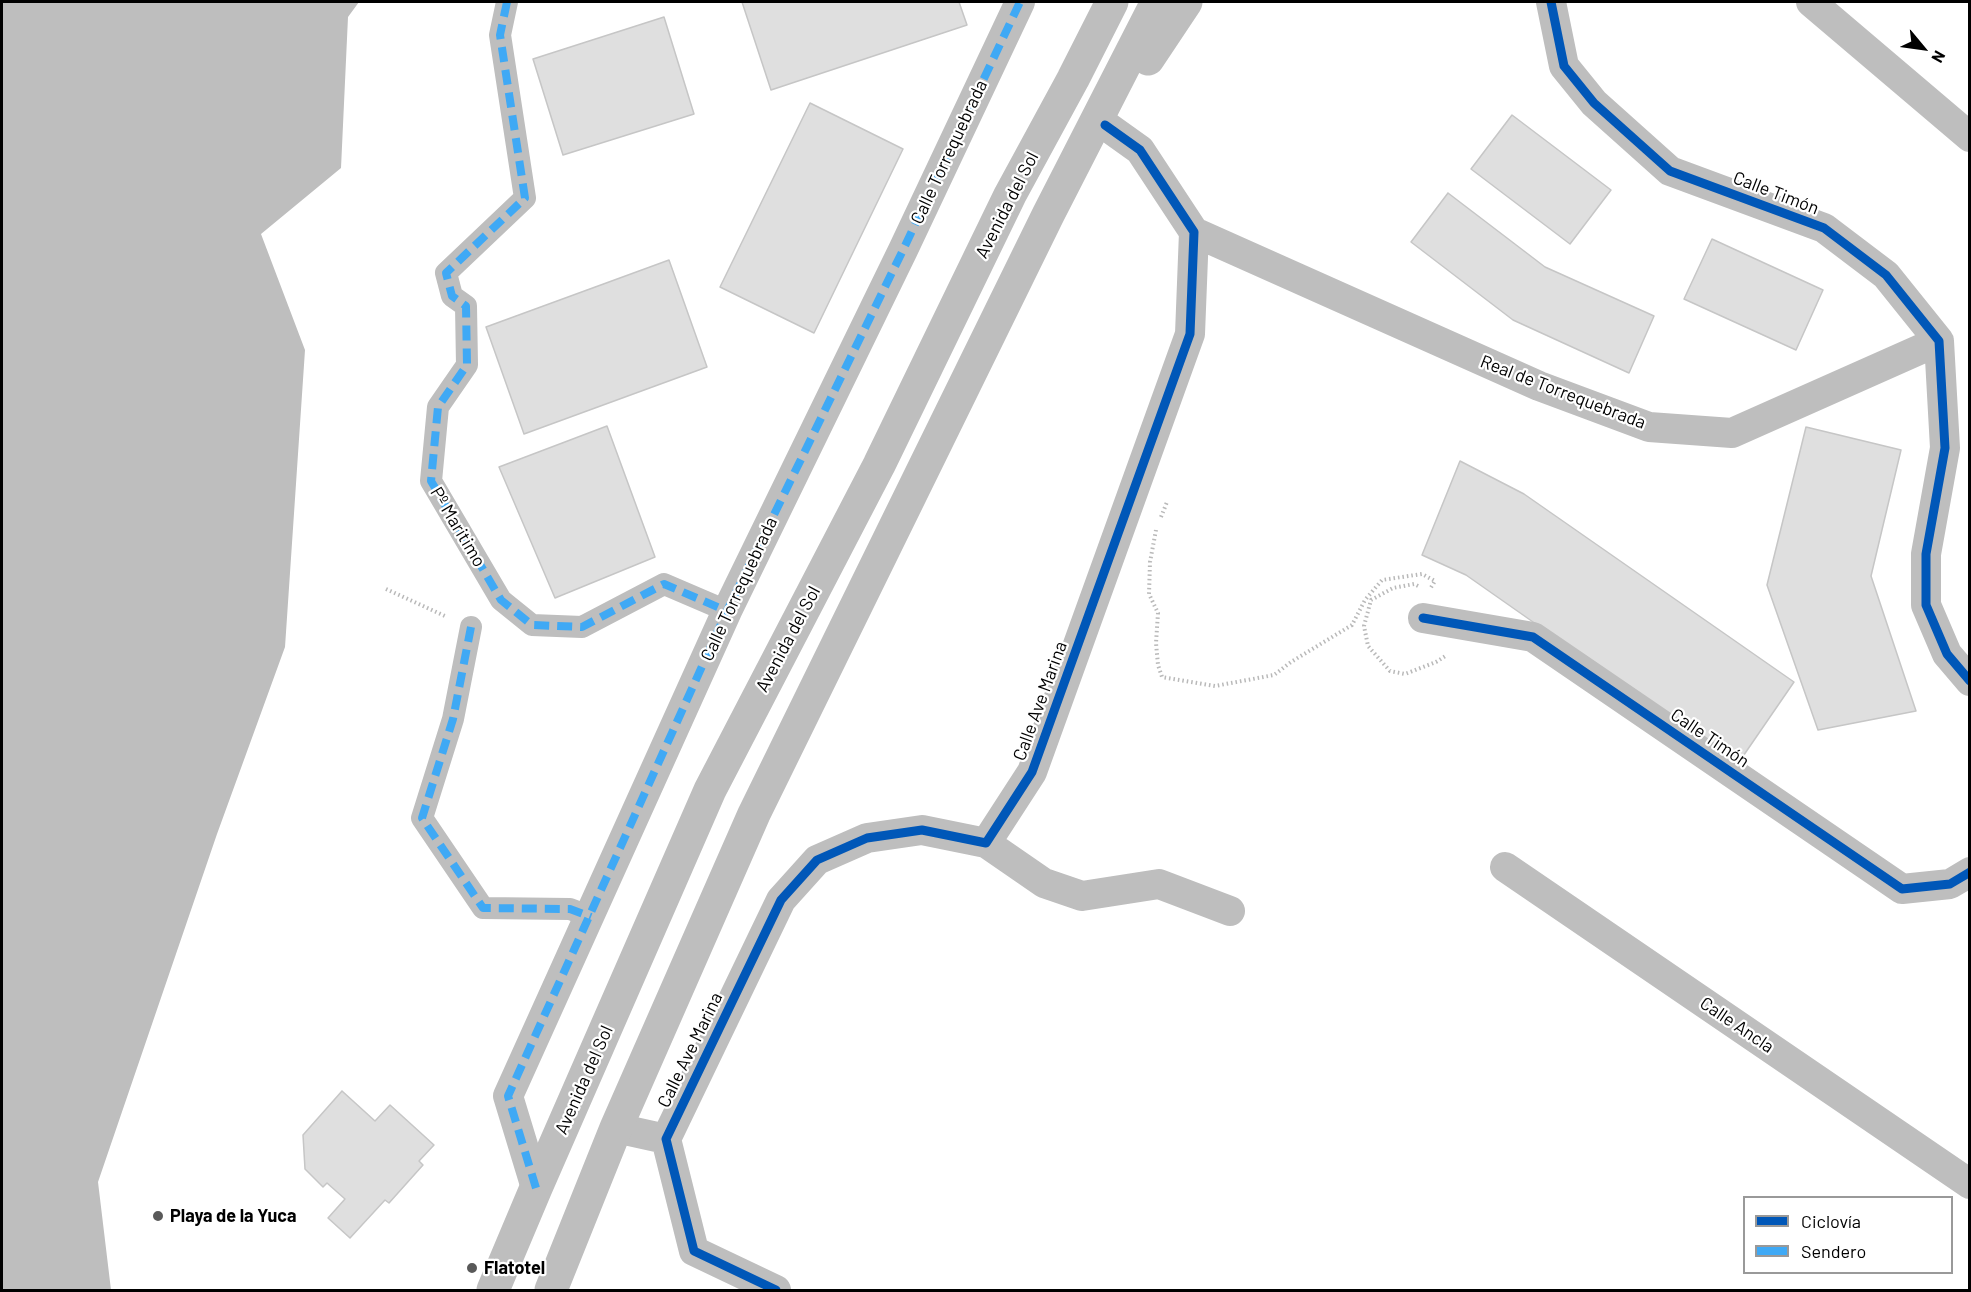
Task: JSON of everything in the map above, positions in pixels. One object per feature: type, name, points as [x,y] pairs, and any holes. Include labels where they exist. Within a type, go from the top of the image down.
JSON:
[{"type":"main road","points":[[1073,79],[1101,2]]},
{"type":"main road","name":"Avenida del Sol","points":[[494,1290],[536,1188],[710,790],[879,465],[1010,195],[1112,2]]},
{"type":"main road","points":[[551,1290],[616,1128],[754,814],[1048,215],[1157,2]]},
{"type":"main road","points":[[1048,215],[1186,2]]},
{"type":"street","name":"Pº Maritimo","points":[[507,2],[500,35],[525,198],[446,273],[452,296],[466,306],[467,365],[438,407],[431,481],[501,600],[532,624],[582,627],[664,584],[727,611]]},
{"type":"street","name":"Calle Torrequebrada","points":[[536,1188],[508,1096],[591,917],[727,611],[903,250],[1020,2]]},
{"type":"street","name":"Calle Timón","points":[[1551,2],[1564,66],[1594,103],[1670,171],[1824,228],[1886,275],[1939,341]]},
{"type":"street","points":[[1812,2],[1970,137]]},
{"type":"street","points":[[1105,125],[1140,150],[1194,232]]},
{"type":"street","name":"Real de Torrequebrada","points":[[1194,232],[1539,386],[1649,427],[1732,433],[1939,341]]},
{"type":"street","name":"Calle Ave Marina","points":[[986,843],[1032,772],[1190,334],[1194,232]]},
{"type":"street","points":[[1939,341],[1946,448],[1926,554],[1926,605],[1947,654],[1970,681]]},
{"type":"street","name":"Calle Timón","points":[[1426,605],[1533,637],[1902,889],[1950,884],[1970,872]]},
{"type":"street","points":[[471,627],[453,719],[422,818],[483,908],[570,909],[591,917]]},
{"type":"street","name":"Calle Ave Marina","points":[[666,1139],[781,900],[817,860],[867,838],[922,830],[986,843],[1044,883],[1082,896],[1159,884],[1230,911]]},
{"type":"street","name":"Calle Ancla","points":[[1505,867],[1970,1184]]},
{"type":"street","points":[[616,1128],[666,1139],[694,1251],[776,1290]]},
{"type":"path","points":[[1169,493],[1165,509],[1157,525],[1150,562],[1149,594],[1158,613],[1156,643],[1158,665],[1162,677],[1215,686],[1274,675],[1291,662],[1353,625],[1365,600],[1382,580],[1422,574],[1435,581],[1426,605]]},
{"type":"path","points":[[386,589],[471,627]]},
{"type":"shaded area","points":[[2,2],[359,2],[348,17],[341,168],[261,234],[305,350],[285,647],[217,834],[98,1182],[111,1290],[2,1290]]},
{"type":"building","points":[[742,2],[959,2],[967,25],[771,90]]},
{"type":"building","points":[[664,17],[694,114],[563,155],[533,59]]},
{"type":"building","points":[[810,103],[903,149],[814,333],[720,287]]},
{"type":"building","points":[[1512,115],[1611,190],[1570,244],[1471,169]]},
{"type":"building","points":[[1448,193],[1545,267],[1654,316],[1629,373],[1513,320],[1411,242]]},
{"type":"building","points":[[1712,239],[1823,290],[1796,350],[1684,299]]},
{"type":"building","points":[[669,260],[707,367],[524,434],[486,327]]},
{"type":"building","points":[[607,426],[655,557],[555,598],[499,467]]},
{"type":"building","points":[[1806,427],[1901,450],[1871,576],[1916,711],[1818,730],[1767,585]]},
{"type":"building","points":[[1460,461],[1524,494],[1794,682],[1737,765],[1466,575],[1422,555]]},
{"type":"building","points":[[342,1091],[375,1121],[390,1105],[434,1145],[419,1161],[423,1165],[389,1203],[385,1200],[350,1238],[328,1218],[345,1199],[327,1183],[323,1187],[305,1169],[303,1135]]},
{"type":"marked path","points":[[507,2],[500,35],[525,198],[446,273],[452,296],[466,306],[467,365],[438,407],[431,481],[501,600],[532,625],[582,627],[664,584],[727,611]]},
{"type":"marked path","points":[[536,1188],[508,1096],[727,611],[903,250],[1020,2]]},
{"type":"marked path","points":[[471,627],[453,719],[422,818],[483,908],[570,909],[591,917]]},
{"type":"cycle path","points":[[1551,2],[1564,66],[1594,103],[1670,171],[1824,228],[1886,275],[1939,341],[1945,448],[1926,554],[1926,605],[1947,654],[1970,681]]},
{"type":"cycle path","points":[[776,1290],[694,1251],[666,1139],[781,900],[817,860],[867,838],[922,830],[986,843],[1032,772],[1190,334],[1194,232],[1140,150],[1105,125]]},
{"type":"cycle path","points":[[1423,618],[1533,637],[1902,889],[1950,884],[1970,872]]},
{"type":"place","name":"Playa de la Yuca","points":[[158,1216]]},
{"type":"place","name":"Flatotel","points":[[472,1268]]}]
